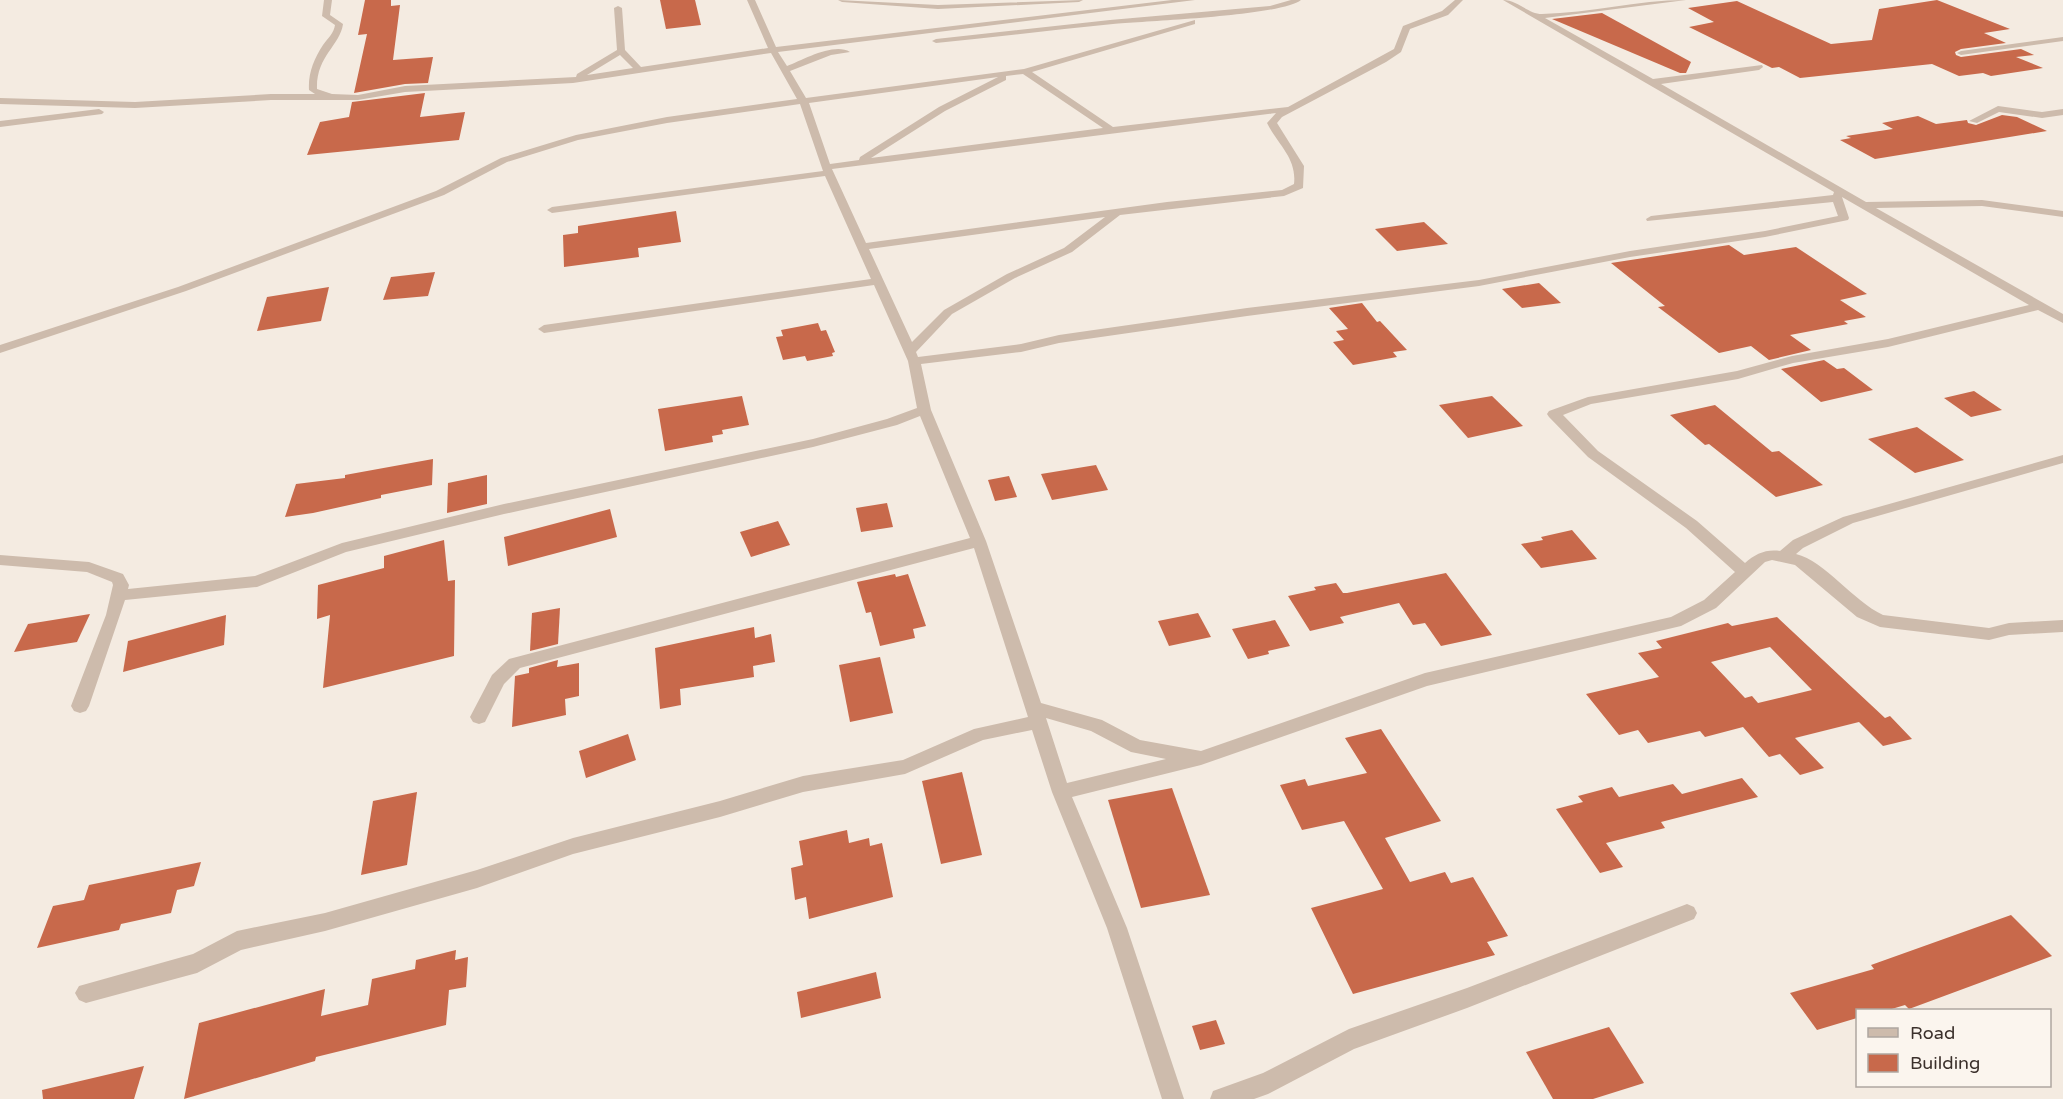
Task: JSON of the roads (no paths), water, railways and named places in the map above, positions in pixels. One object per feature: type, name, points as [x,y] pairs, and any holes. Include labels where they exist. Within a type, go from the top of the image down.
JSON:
[{"type":"street","points":[[322,97],[313,90],[312,81],[323,54],[338,31],[339,24],[326,16],[328,0]]},
{"type":"street","points":[[751,0],[773,50],[804,103],[828,170],[912,356],[924,410],[978,541],[1061,792],[1117,928],[1173,1099]]},
{"type":"street","points":[[842,0],[938,7],[1079,0]]},
{"type":"street","points":[[0,124],[135,105],[271,97],[377,95],[405,89],[573,80],[773,50],[1191,0]]},
{"type":"street","points":[[0,349],[182,289],[440,193],[504,160],[576,138],[667,120],[1025,71],[1180,24],[1287,5],[1297,0]]},
{"type":"street","points":[[862,247],[1284,193],[1299,186],[1302,176],[1299,160],[1272,123],[1280,115],[1383,60],[1398,50],[1406,28],[1445,13],[1459,0]]},
{"type":"street","points":[[1507,0],[1653,82],[1838,194],[1864,205],[2063,319]]},
{"type":"street","points":[[1537,17],[1639,2],[1682,0]]},
{"type":"street","points":[[618,8],[621,51],[639,71]]},
{"type":"street","points":[[926,42],[1110,22],[1270,8]]},
{"type":"street","points":[[1961,53],[2063,39]]},
{"type":"street","points":[[573,80],[621,51]]},
{"type":"street","points":[[785,70],[830,53],[851,51]]},
{"type":"street","points":[[1653,82],[1759,67]]},
{"type":"street","points":[[1025,71],[1111,130]]},
{"type":"street","points":[[858,162],[942,109],[1013,73]]},
{"type":"street","points":[[0,101],[135,105]]},
{"type":"street","points":[[552,210],[828,170],[858,162],[1018,144],[1111,130],[1293,108]]},
{"type":"street","points":[[1974,121],[1998,109],[2042,115],[2063,112]]},
{"type":"street","points":[[1650,219],[1838,194]]},
{"type":"street","points":[[912,356],[1021,348],[1059,339],[1246,312],[1468,285],[1630,254],[1765,234],[1844,218],[1838,194]]},
{"type":"street","points":[[1864,205],[1982,203],[2063,214]]},
{"type":"street","points":[[912,356],[948,312],[1011,276],[1068,250],[1117,213]]},
{"type":"street","points":[[544,329],[878,281]]},
{"type":"street","points":[[1745,573],[1731,555],[1689,520],[1592,453],[1554,414],[1588,401],[1738,375],[1791,360],[1887,343],[2040,306]]},
{"type":"street","points":[[120,595],[257,581],[342,548],[504,509],[813,443],[892,422],[924,410]]},
{"type":"street","points":[[1784,555],[1798,544],[1848,520],[2063,459]]},
{"type":"street","points":[[479,717],[486,707],[496,680],[504,669],[515,663],[978,541]]},
{"type":"street","points":[[1061,792],[1201,758],[1425,680],[1675,622],[1710,604],[1760,558],[1772,555],[1784,555],[1799,560],[1863,613],[1880,621],[1989,634],[2009,629],[2063,626]]},
{"type":"street","points":[[0,560],[89,567],[118,578],[121,585],[120,595],[80,706]]},
{"type":"street","points":[[86,993],[198,963],[237,941],[325,922],[477,879],[573,846],[720,809],[803,784],[904,767],[980,734],[1036,714],[1096,725],[1137,747],[1201,758]]},
{"type":"street","points":[[1221,1099],[1268,1083],[1349,1040],[1467,998],[1687,912]]}]
